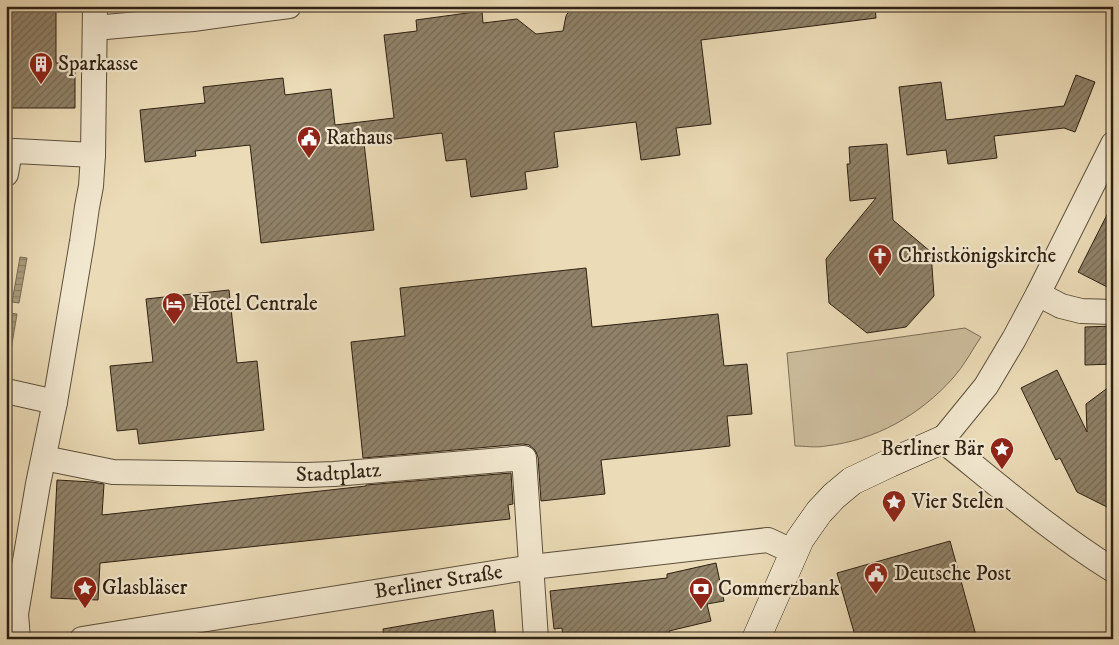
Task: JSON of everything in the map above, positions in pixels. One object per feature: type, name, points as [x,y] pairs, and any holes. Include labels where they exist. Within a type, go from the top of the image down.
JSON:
[{"type":"street","points":[[18,639],[16,614],[38,484],[55,402],[91,186],[95,17],[200,18],[288,6]]},
{"type":"street","points":[[756,639],[794,552],[804,533],[819,512],[852,481],[942,440],[986,386],[1038,294],[1113,144]]},
{"type":"street","points":[[6,174],[9,157],[15,151],[93,155]]},
{"type":"street","points":[[1038,294],[1061,306],[1081,311],[1113,312]]},
{"type":"street","points":[[6,391],[55,402]]},
{"type":"street","points":[[942,440],[1039,519],[1084,552],[1113,570]]},
{"type":"street","name":"Stadtplatz","points":[[44,458],[113,472],[306,475],[524,458],[532,568]]},
{"type":"street","name":"Berliner Straße","points":[[82,639],[532,568],[768,540],[794,552]]},
{"type":"street","points":[[532,568],[536,639]]},
{"type":"shaded area","points":[[20,257],[27,258],[19,303],[12,302]]},
{"type":"shaded area","points":[[10,313],[17,314],[11,350],[6,349]]},
{"type":"shaded area","points":[[965,328],[981,337],[953,378],[911,414],[879,432],[844,443],[822,447],[795,446],[787,353]]},
{"type":"building","points":[[6,6],[56,6],[56,63],[75,63],[75,108],[6,108]]},
{"type":"building","points":[[572,6],[875,6],[876,18],[701,40],[711,124],[676,128],[680,155],[641,160],[636,122],[554,132],[558,167],[525,172],[527,189],[471,197],[466,159],[446,161],[442,133],[364,143],[374,230],[261,243],[250,145],[195,151],[196,156],[145,162],[140,110],[205,103],[203,87],[283,78],[285,95],[331,89],[335,125],[394,118],[384,35],[417,31],[416,20],[482,11],[483,23],[517,19],[536,34],[563,31],[566,16]]},
{"type":"building","points":[[1076,75],[1095,82],[1075,132],[1064,128],[994,136],[997,158],[948,164],[946,150],[907,155],[899,87],[941,82],[946,120],[1064,106]]},
{"type":"building","name":"Christkönigskirche","points":[[887,144],[893,220],[931,252],[934,296],[906,327],[867,333],[829,303],[826,259],[876,198],[850,201],[847,164],[850,164],[849,147]]},
{"type":"building","points":[[1113,203],[1113,290],[1078,272]]},
{"type":"building","points":[[586,268],[592,327],[718,314],[724,366],[747,364],[752,414],[727,416],[730,446],[601,460],[605,494],[541,501],[538,457],[535,450],[529,445],[363,458],[351,342],[405,336],[400,288]]},
{"type":"building","points":[[229,290],[237,363],[257,361],[264,430],[139,444],[137,429],[117,431],[110,366],[153,362],[146,299]]},
{"type":"building","points":[[1113,326],[1113,364],[1085,365],[1085,327]]},
{"type":"building","points":[[1057,370],[1087,432],[1086,404],[1113,384],[1113,510],[1077,492],[1060,458],[1056,460],[1021,388]]},
{"type":"building","points":[[511,473],[513,504],[508,505],[510,519],[100,563],[98,600],[51,598],[57,480],[104,484],[102,515],[366,485]]},
{"type":"building","points":[[950,541],[977,639],[856,639],[837,573]]},
{"type":"building","points":[[716,563],[724,601],[707,604],[711,621],[669,631],[671,639],[563,639],[562,628],[554,629],[550,591],[667,578],[667,574]]},
{"type":"building","points":[[493,610],[496,639],[384,639],[383,629]]},
{"type":"place","name":"Sparkasse","points":[[41,85]]},
{"type":"place","name":"Rathaus","points":[[309,159]]},
{"type":"place","name":"Christkönigskirche","points":[[880,277]]},
{"type":"place","name":"Hotel Centrale","points":[[174,325]]},
{"type":"place","name":"Berliner Bär","points":[[1002,470]]},
{"type":"place","name":"Vier Stelen","points":[[894,523]]},
{"type":"place","name":"Deutsche Post","points":[[876,595]]},
{"type":"place","name":"Glasbläser","points":[[85,609]]},
{"type":"place","name":"Commerzbank","points":[[701,610]]}]
